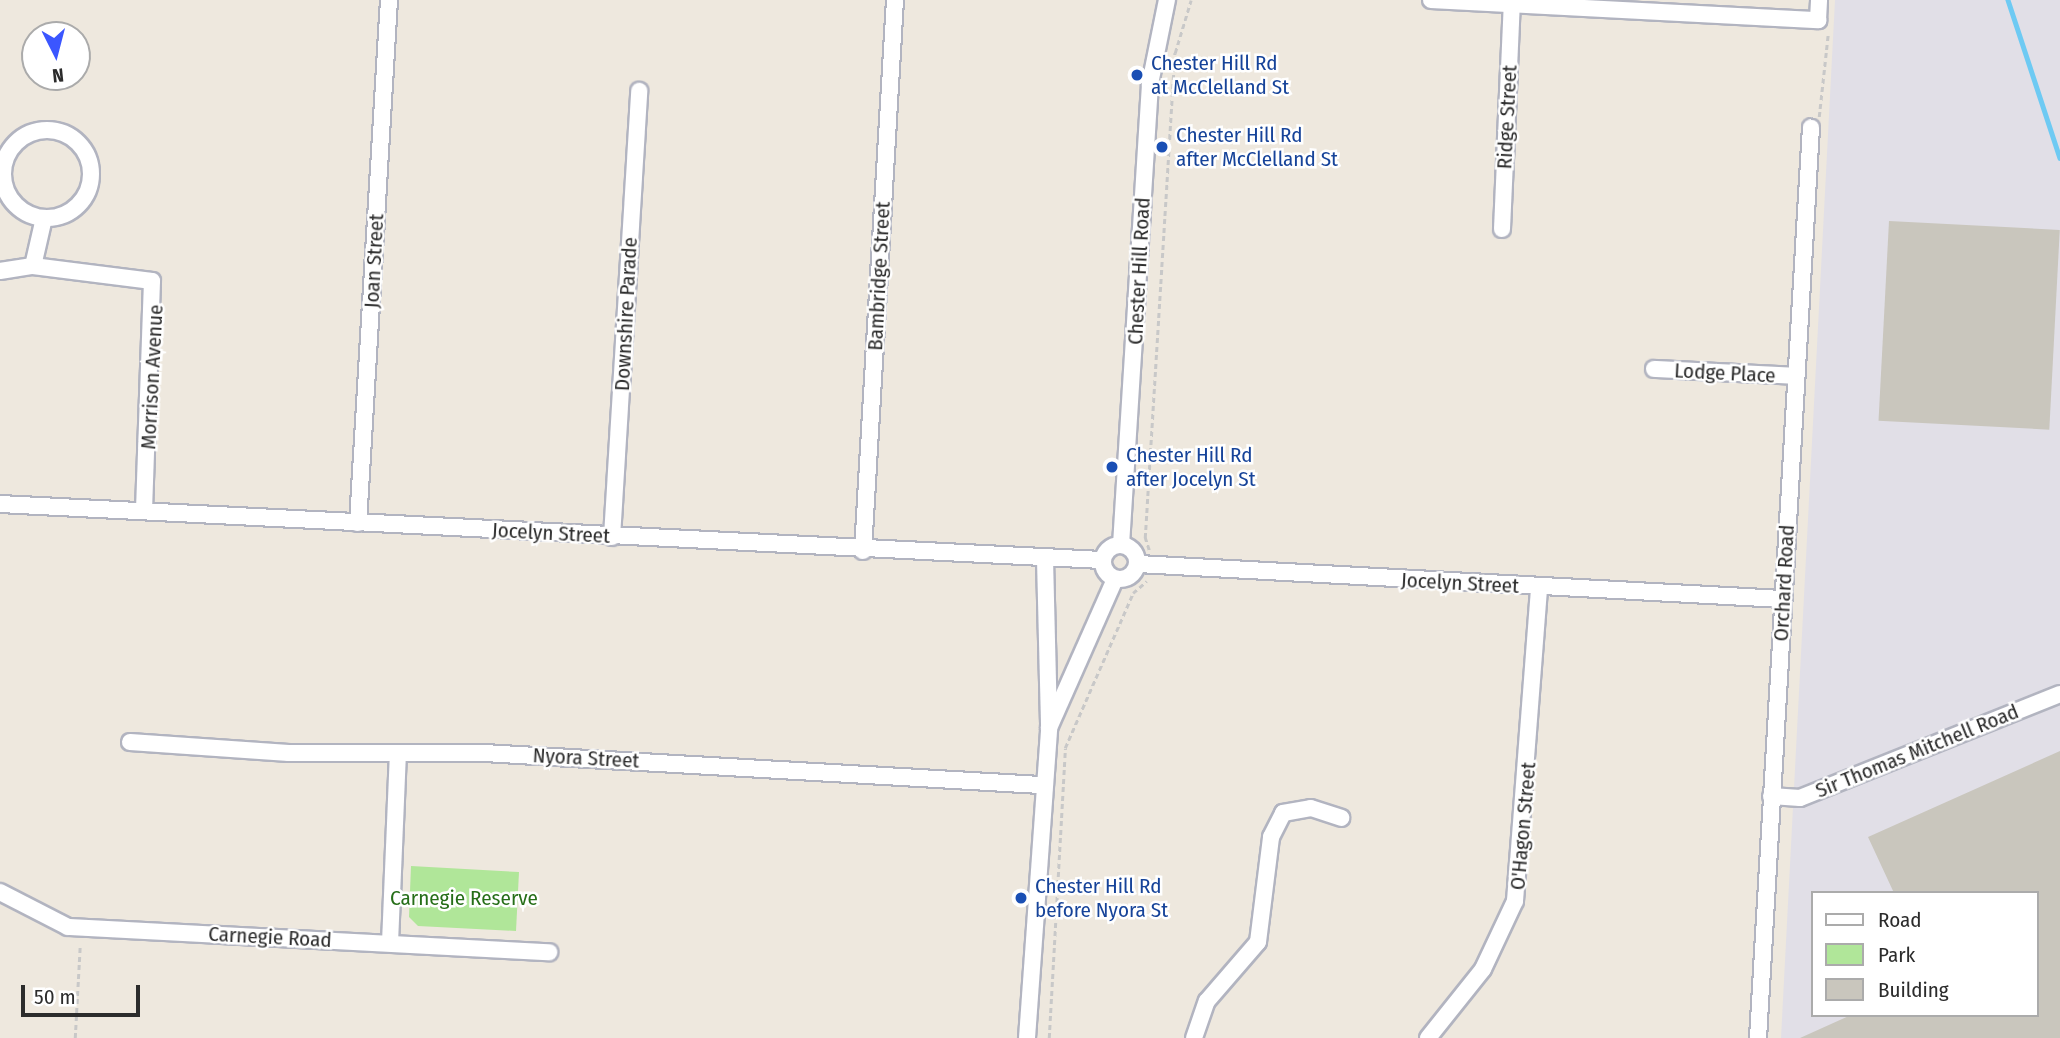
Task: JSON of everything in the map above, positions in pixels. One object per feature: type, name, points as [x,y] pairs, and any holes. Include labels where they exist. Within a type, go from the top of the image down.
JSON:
[{"type":"street","name":"Joan Street","points":[[358,523],[390,0]]},
{"type":"street","name":"Bambridge Street","points":[[863,551],[895,0]]},
{"type":"street","name":"Chester Hill Road","points":[[1121,545],[1150,84],[1167,0]]},
{"type":"street","points":[[1431,0],[1818,20],[1819,0]]},
{"type":"street","name":"Ridge Street","points":[[1502,229],[1512,4]]},
{"type":"street","name":"Downshire Parade","points":[[612,537],[639,91]]},
{"type":"street","name":"Orchard Road","points":[[1758,1038],[1811,128]]},
{"type":"street","points":[[49,130],[83,149],[91,177],[79,204],[44,218],[17,207],[3,172],[21,138],[49,130]]},
{"type":"street","points":[[33,266],[44,218]]},
{"type":"street","name":"Morrison Avenue","points":[[0,271],[33,266],[142,276],[155,286],[144,511]]},
{"type":"street","name":"Lodge Place","points":[[1654,369],[1796,376]]},
{"type":"street","name":"Jocelyn Street","points":[[0,503],[863,551],[1102,560]]},
{"type":"street","points":[[1121,545],[1133,551],[1138,564],[1130,577],[1115,579],[1102,560],[1121,545]]},
{"type":"street","points":[[1027,1038],[1041,785],[1049,728],[1045,559]]},
{"type":"street","name":"Jocelyn Street","points":[[1138,564],[1783,600]]},
{"type":"street","points":[[1049,728],[1115,579]]},
{"type":"street","name":"O'Hagon Street","points":[[1428,1038],[1483,970],[1516,901],[1539,587]]},
{"type":"street","name":"Sir Thomas Mitchell Road","points":[[1771,796],[1800,798],[2060,694]]},
{"type":"street","name":"Nyora Street","points":[[130,742],[398,754],[484,752],[1041,785]]},
{"type":"street","points":[[390,943],[398,754]]},
{"type":"street","points":[[1194,1038],[1207,1001],[1258,942],[1271,837],[1283,813],[1311,808],[1341,818]]},
{"type":"street","name":"Carnegie Road","points":[[0,892],[62,925],[81,928],[549,951]]},
{"type":"path","points":[[1150,544],[1144,538],[1175,53],[1191,0]]},
{"type":"path","points":[[1811,128],[1824,110],[1828,30],[1818,20]]},
{"type":"path","points":[[1049,1038],[1065,748],[1133,593],[1147,584]]},
{"type":"path","points":[[75,1038],[81,928]]},
{"type":"shaded area","points":[[1835,0],[2060,0],[2060,1038],[1781,1038]]},
{"type":"green space","name":"Carnegie Reserve","points":[[411,866],[519,872],[516,931],[418,926],[409,917]]},
{"type":"building","points":[[1889,221],[2060,230],[2049,430],[1879,421]]},
{"type":"building","points":[[2060,751],[2060,1038],[1800,1038],[1847,1017],[2039,1017],[2039,891],[1893,891],[1868,837]]},
{"type":"waterway","points":[[2008,0],[2060,158]]},
{"type":"place","name":"Chester Hill Rd at McClelland St","points":[[1137,75]]},
{"type":"place","name":"Chester Hill Rd after McClelland St","points":[[1162,147]]},
{"type":"place","name":"Chester Hill Rd after Jocelyn St","points":[[1112,467]]},
{"type":"place","name":"Chester Hill Rd before Nyora St","points":[[1021,898]]}]
